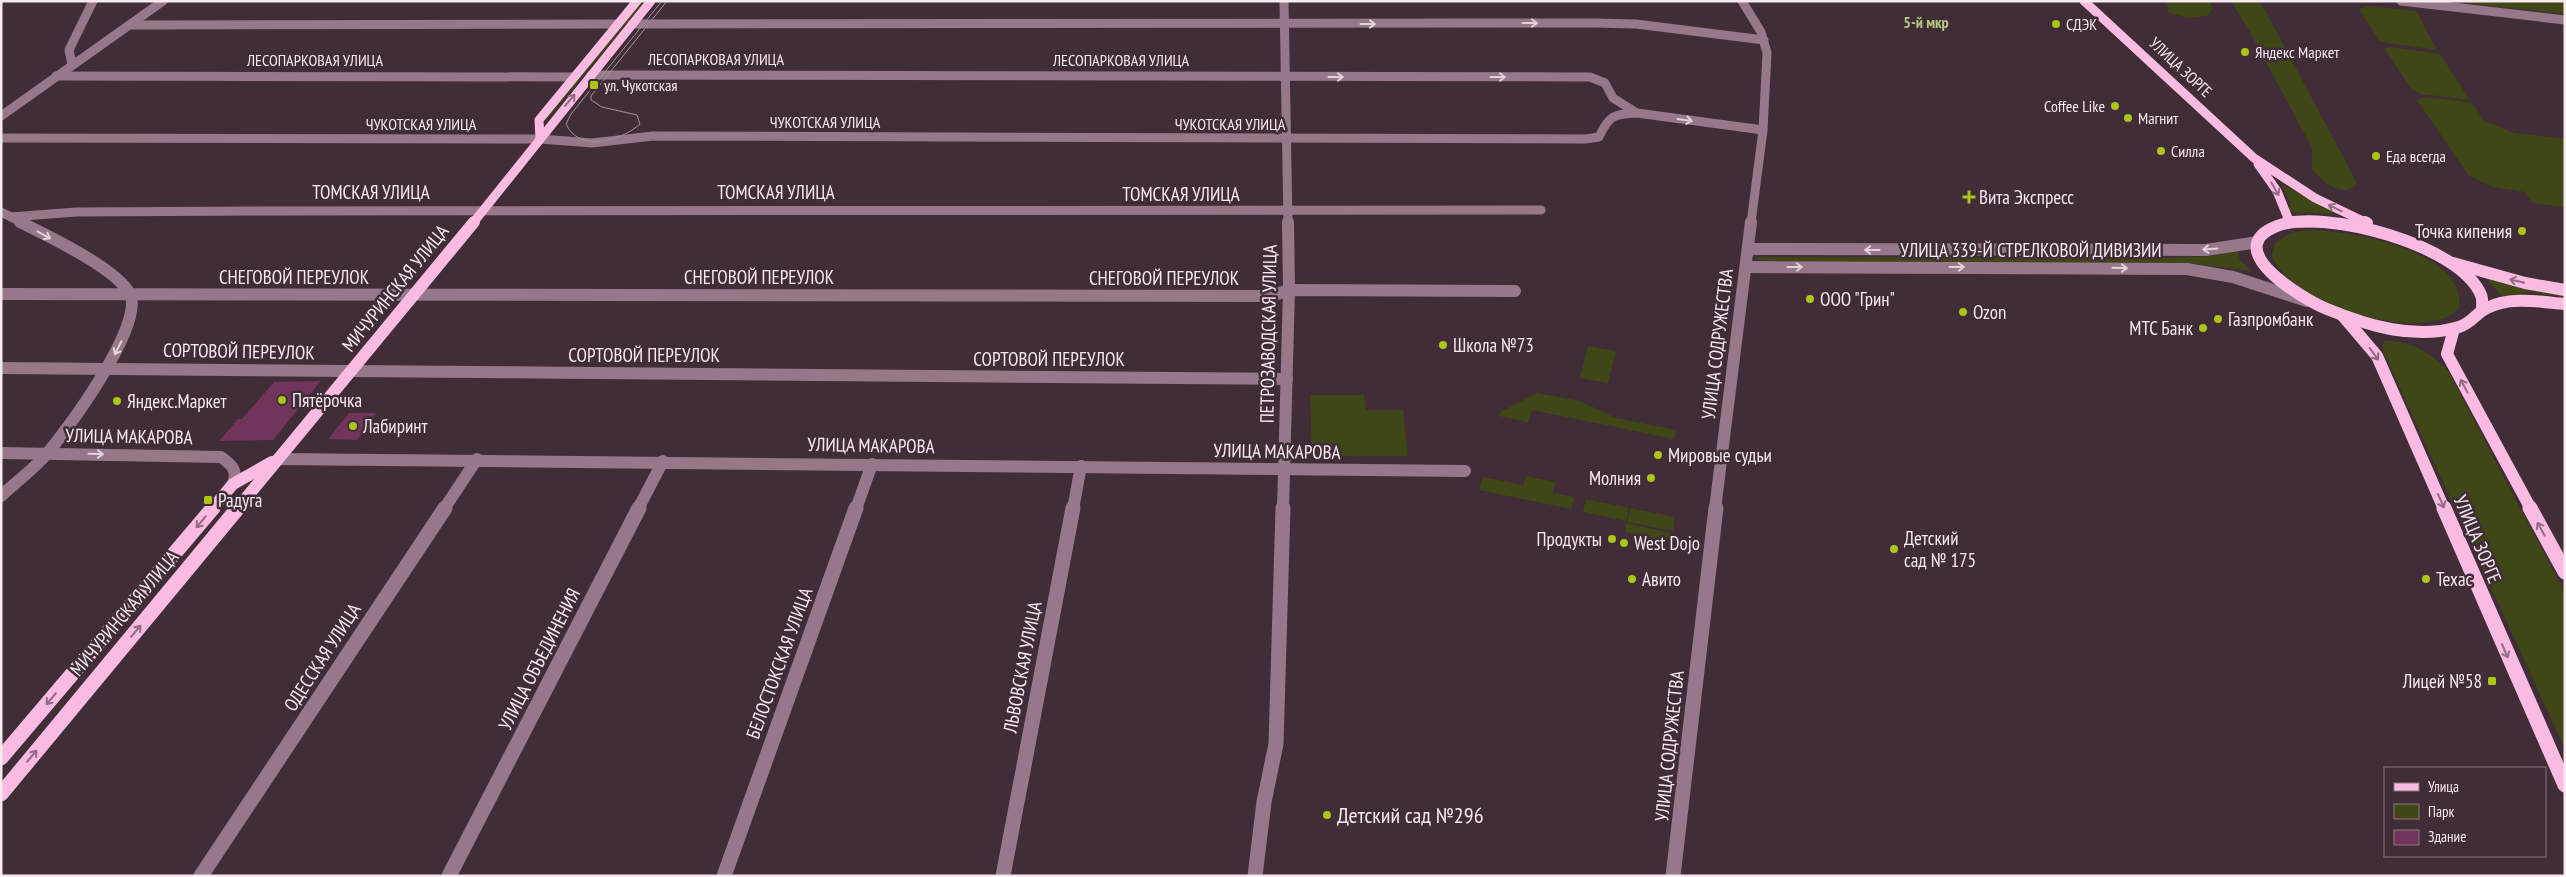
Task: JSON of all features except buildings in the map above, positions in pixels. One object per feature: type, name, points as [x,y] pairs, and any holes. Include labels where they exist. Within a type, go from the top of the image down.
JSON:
[{"type":"main road","points":[[540,139],[539,120],[637,1]]},
{"type":"main road","name":"МИЧУРИНСКАЯ УЛИЦА","points":[[1,794],[417,293],[651,1]]},
{"type":"main road","name":"УЛИЦА ЗОРГЕ","points":[[2084,1],[2254,158],[2315,198],[2394,236]]},
{"type":"main road","name":"УЛИЦА ЗОРГЕ","points":[[2254,158],[2277,191],[2290,223]]},
{"type":"main road","points":[[2482,310],[2481,295],[2469,278],[2448,262],[2423,248],[2394,236],[2348,225],[2321,221],[2290,223],[2275,227],[2264,233],[2258,242],[2257,255],[2267,271],[2285,287],[2311,302],[2343,316],[2403,330],[2431,332],[2454,329],[2472,321],[2482,310],[2501,303],[2525,301],[2565,304]]},
{"type":"main road","points":[[2448,262],[2525,283],[2565,290]]},
{"type":"main road","name":"УЛИЦА ЗОРГЕ","points":[[2343,316],[2377,356],[2565,785]]},
{"type":"main road","points":[[2454,329],[2447,354],[2565,572]]},
{"type":"main road","name":"МИЧУРИНСКАЯ УЛИЦА","points":[[1,758],[232,484],[278,459]]},
{"type":"street","points":[[72,64],[69,50],[94,1]]},
{"type":"street","points":[[1,116],[163,1]]},
{"type":"street","name":"ПЕТРОЗАВОДСКАЯ УЛИЦА","points":[[1255,876],[1264,802],[1276,744],[1289,290],[1287,77],[1284,1]]},
{"type":"street","name":"УЛИЦА СОДРУЖЕСТВА","points":[[1673,876],[1714,513],[1763,130],[1767,53],[1764,40],[1742,1]]},
{"type":"street","points":[[2401,1],[2565,20]]},
{"type":"street","points":[[130,25],[618,24]]},
{"type":"street","points":[[632,24],[1636,24],[1764,40]]},
{"type":"street","name":"ЛЕСОПАРКОВАЯ УЛИЦА","points":[[591,75],[1590,77],[1605,83],[1613,98],[1637,113]]},
{"type":"street","name":"ЛЕСОПАРКОВАЯ УЛИЦА","points":[[56,76],[574,77]]},
{"type":"street","points":[[1637,113],[1763,130]]},
{"type":"street","name":"ЧУКОТСКАЯ УЛИЦА","points":[[1,138],[540,139],[592,143],[653,136],[1287,140],[1585,139],[1599,137],[1605,124],[1616,114],[1637,113]]},
{"type":"street","name":"ТОМСКАЯ УЛИЦА","points":[[6,215],[76,212],[486,208],[1288,212],[1541,210]]},
{"type":"street","points":[[1,496],[47,453],[107,368],[127,330],[132,314],[131,296],[118,279],[96,264],[6,215]]},
{"type":"street","name":"УЛИЦА 339-Й СТРЕЛКОВОЙ ДИВИЗИИ","points":[[1748,249],[2206,250],[2258,242]]},
{"type":"street","name":"УЛИЦА 339-Й СТРЕЛКОВОЙ ДИВИЗИИ","points":[[1746,267],[2187,269],[2233,277],[2311,302]]},
{"type":"street","name":"СНЕГОВОЙ ПЕРЕУЛОК","points":[[1,294],[131,296],[417,293],[1271,296],[1289,290],[1515,291]]},
{"type":"street","name":"СОРТОВОЙ ПЕРЕУЛОК","points":[[1,368],[1287,379]]},
{"type":"street","name":"УЛИЦА МАКАРОВА","points":[[1,454],[221,456],[234,467],[236,476],[232,484]]},
{"type":"street","name":"УЛИЦА МАКАРОВА","points":[[278,459],[664,461],[1464,471]]},
{"type":"street","name":"ОДЕССКАЯ УЛИЦА","points":[[201,876],[477,460]]},
{"type":"street","name":"УЛИЦА ОБЪЕДИНЕНИЯ","points":[[449,876],[664,461]]},
{"type":"street","name":"БЕЛОСТОКСКАЯ УЛИЦА","points":[[724,876],[872,464]]},
{"type":"street","name":"ЛЬВОВСКАЯ УЛИЦА","points":[[1003,876],[1081,466]]},
{"type":"green space","points":[[642,1],[645,1],[548,118],[544,118]]},
{"type":"green space","points":[[2166,1],[2210,1],[2213,9],[2207,16],[2187,18],[2165,11],[2169,10]]},
{"type":"green space","points":[[2231,1],[2260,1],[2356,181],[2356,186],[2344,190],[2338,189],[2326,183],[2312,169],[2312,148],[2251,34]]},
{"type":"green space","points":[[2444,1],[2565,1],[2565,14]]},
{"type":"green space","points":[[2371,6],[2416,11],[2437,50],[2386,43],[2379,40],[2359,9]]},
{"type":"green space","points":[[2390,47],[2440,54],[2470,100],[2421,94],[2411,89],[2385,49]]},
{"type":"green space","points":[[2425,97],[2472,103],[2484,120],[2514,133],[2565,139],[2565,207],[2532,203],[2525,192],[2494,187],[2469,176],[2417,100]]},
{"type":"green space","points":[[2281,183],[2339,214],[2289,212],[2290,203]]},
{"type":"green space","points":[[2307,230],[2349,234],[2375,239],[2401,247],[2425,258],[2445,271],[2457,288],[2459,308],[2447,317],[2428,322],[2407,323],[2383,320],[2360,314],[2315,296],[2282,272],[2272,256],[2275,243],[2288,234]]},
{"type":"green space","points":[[2238,251],[2240,260],[2251,271],[2188,263],[1772,261],[1759,260],[1756,257],[2164,258],[2213,256]]},
{"type":"green space","points":[[2483,275],[2565,294],[2565,297],[2530,292],[2502,296]]},
{"type":"green space","points":[[2384,341],[2402,342],[2411,345],[2435,359],[2448,371],[2565,593],[2565,749],[2382,349]]},
{"type":"green space","points":[[1588,346],[1616,351],[1608,383],[1580,378]]},
{"type":"green space","points":[[1537,393],[1580,401],[1616,418],[1676,430],[1674,439],[1532,410],[1528,422],[1499,416],[1501,412]]},
{"type":"green space","points":[[1310,395],[1364,395],[1366,410],[1403,410],[1408,456],[1312,456]]},
{"type":"green space","points":[[1526,476],[1555,482],[1553,493],[1574,497],[1571,509],[1479,490],[1483,477],[1523,485]]},
{"type":"green space","points":[[1586,499],[1629,508],[1626,521],[1583,512]]},
{"type":"green space","points":[[1630,508],[1675,517],[1673,531],[1627,522]]},
{"type":"green space","points":[[1626,523],[1672,533],[1671,542],[1625,532]]},
{"type":"tram line","points":[[662,1],[571,114],[566,124],[572,133],[580,139],[590,141],[612,139],[632,130],[640,124],[637,115],[602,107],[591,100],[591,96],[667,1]]},
{"type":"place","name":"СДЭК","points":[[2056,24]]},
{"type":"place","name":"Яндекс Маркет","points":[[2245,52]]},
{"type":"place","name":"ул. Чукотская","points":[[594,85]]},
{"type":"place","name":"Coffee Like","points":[[2115,106]]},
{"type":"place","name":"Магнит","points":[[2128,118]]},
{"type":"place","name":"Силла","points":[[2161,151]]},
{"type":"place","name":"Еда всегда","points":[[2376,156]]},
{"type":"place","name":"Вита Экспресс","points":[[1969,197]]},
{"type":"place","name":"Точка кипения","points":[[2522,231]]},
{"type":"place","name":"ООО \"Грин\"","points":[[1810,299]]},
{"type":"place","name":"Ozon","points":[[1963,312]]},
{"type":"place","name":"Газпромбанк","points":[[2218,319]]},
{"type":"place","name":"МТС Банк","points":[[2203,328]]},
{"type":"place","name":"Школа №73","points":[[1443,345]]},
{"type":"place","name":"Пятёрочка","points":[[282,400]]},
{"type":"place","name":"Яндекс.Маркет","points":[[117,401]]},
{"type":"place","name":"Лабиринт","points":[[353,426]]},
{"type":"place","name":"Мировые судьи","points":[[1658,455]]},
{"type":"place","name":"Молния","points":[[1651,478]]},
{"type":"place","name":"Радуга","points":[[208,500]]},
{"type":"place","name":"Продукты","points":[[1612,539]]},
{"type":"place","name":"West Dojo","points":[[1624,543]]},
{"type":"place","name":"Детский сад № 175","points":[[1894,549]]},
{"type":"place","name":"Авито","points":[[1632,579]]},
{"type":"place","name":"Техас","points":[[2426,579]]},
{"type":"place","name":"Лицей №58","points":[[2492,681]]},
{"type":"place","name":"Детский сад №296","points":[[1327,815]]},
{"type":"district","name":"5-й мкр","points":[[1926,22]]}]
